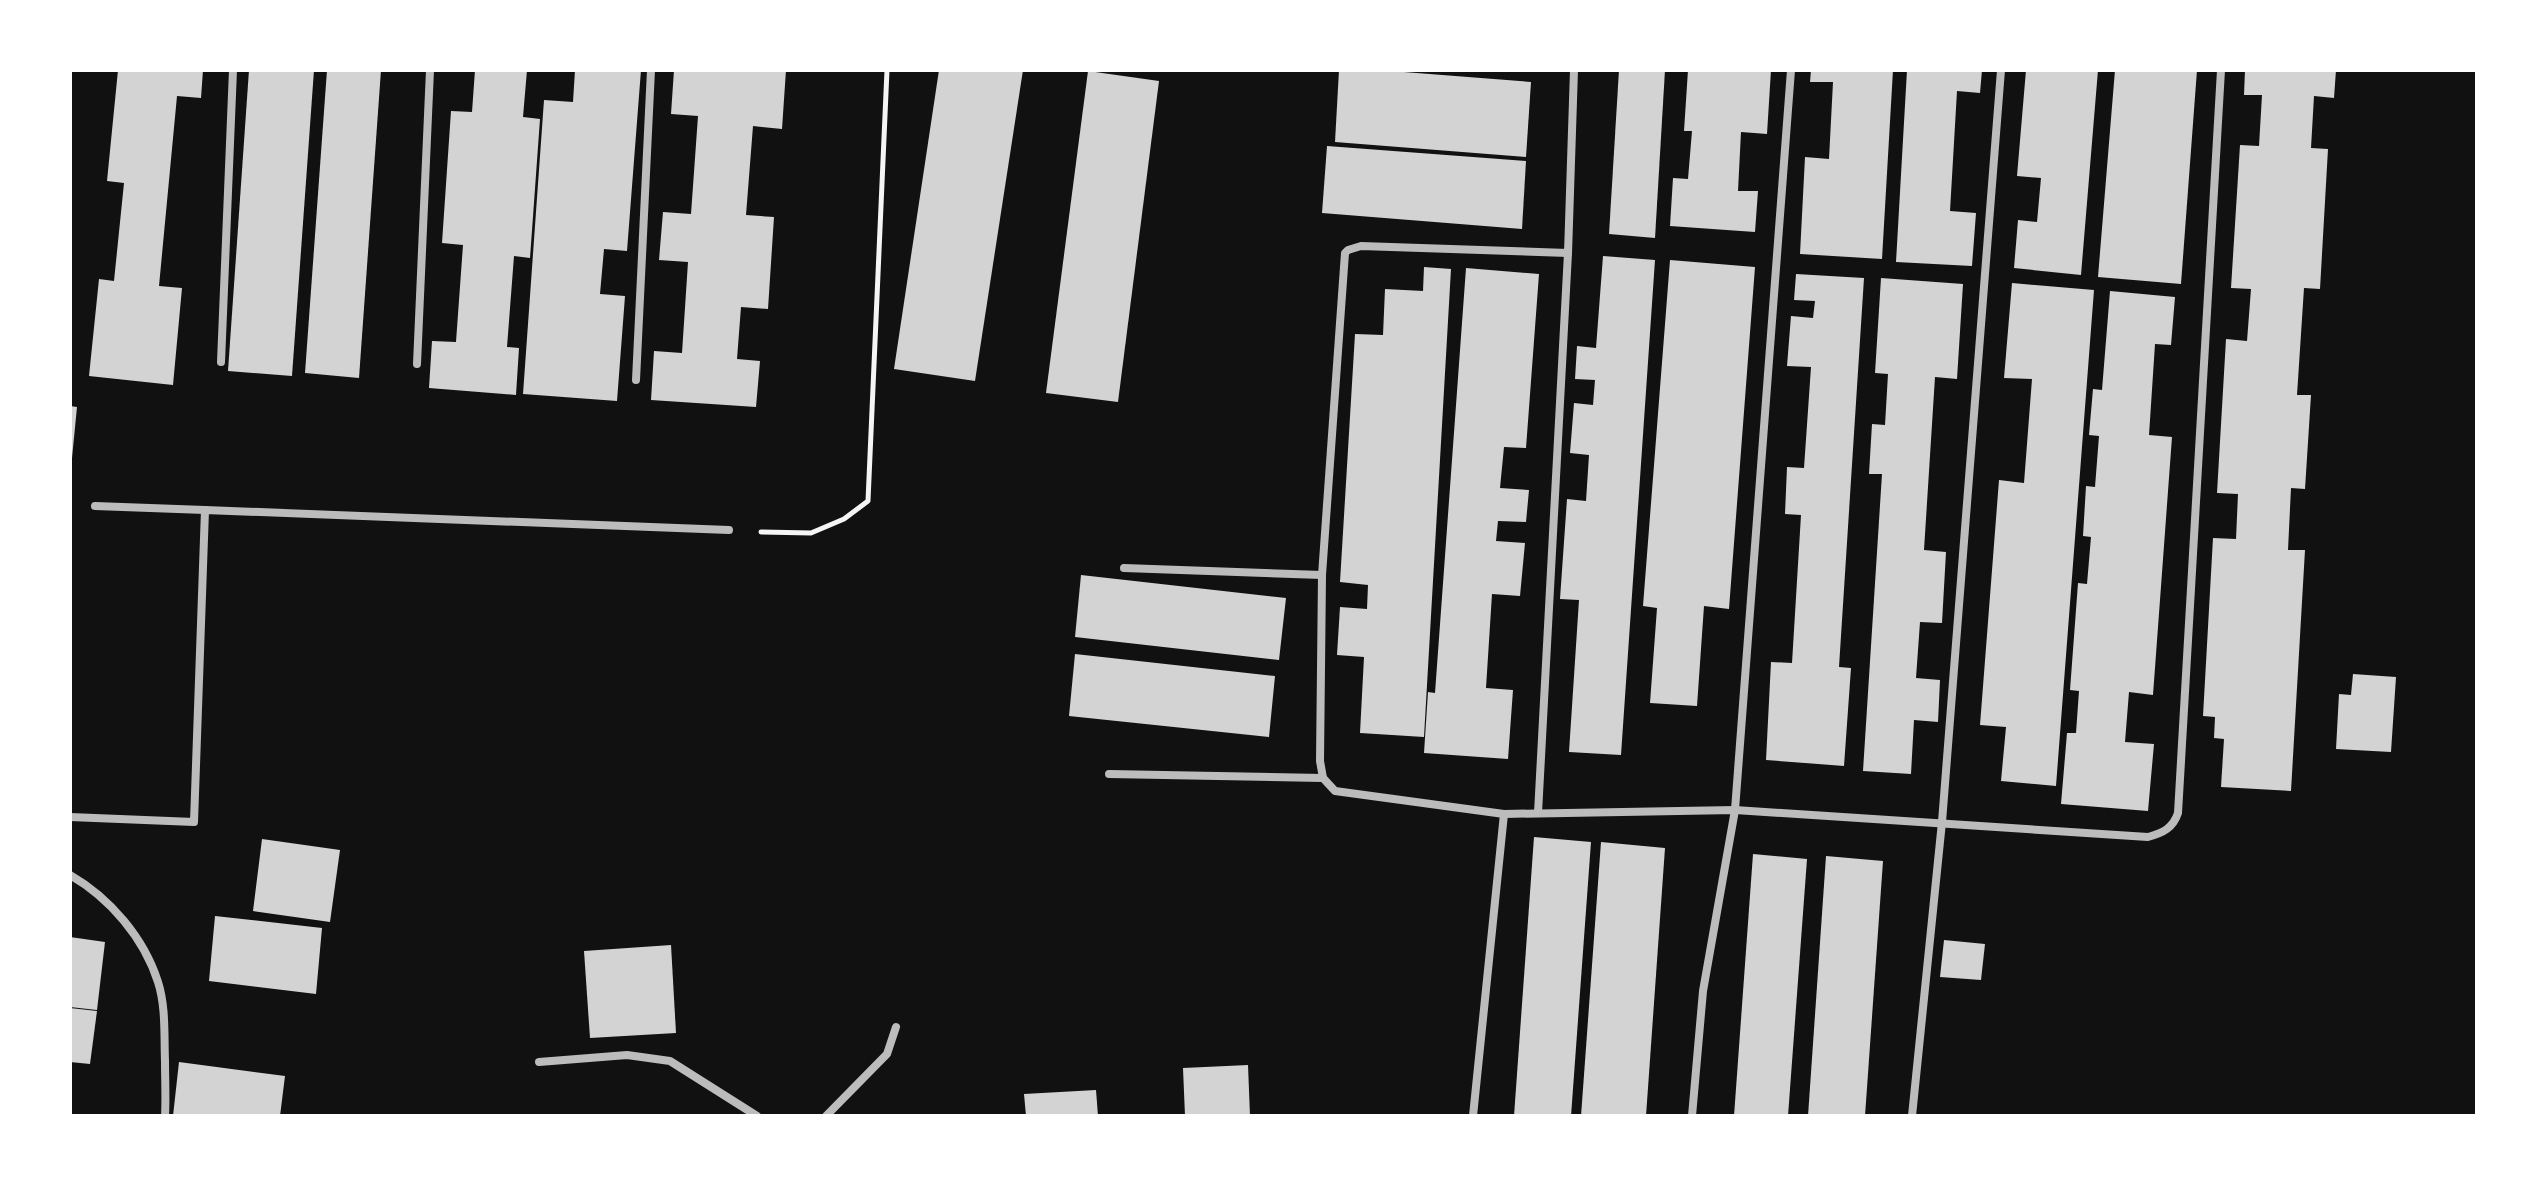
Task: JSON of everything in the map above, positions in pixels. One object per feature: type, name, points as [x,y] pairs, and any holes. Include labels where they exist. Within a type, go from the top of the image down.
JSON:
[{"type":"street","points":[[221,362],[233,70]]},
{"type":"street","points":[[417,364],[430,70]]},
{"type":"street","points":[[636,380],[651,70]]},
{"type":"street","points":[[1538,813],[1568,253],[1574,70]]},
{"type":"street","points":[[1692,1116],[1703,991],[1735,810],[1791,70]]},
{"type":"street","points":[[1912,1116],[1942,822],[2001,70]]},
{"type":"street","points":[[1568,253],[1361,246],[1345,253],[1322,575],[1319,740],[1323,778],[1335,791],[1504,814],[1735,810],[2148,837],[2167,830],[2174,823],[2179,798],[2221,70]]},
{"type":"street","points":[[95,506],[729,530]]},
{"type":"street","points":[[70,817],[194,822],[205,510]]},
{"type":"street","points":[[1124,568],[1322,575]]},
{"type":"street","points":[[1109,774],[1323,778]]},
{"type":"street","points":[[1473,1116],[1504,814]]},
{"type":"street","points":[[70,875],[108,904],[128,927],[144,949],[159,983],[165,1020],[165,1116]]},
{"type":"street","points":[[826,1116],[887,1054],[896,1027]]},
{"type":"street","points":[[539,1062],[627,1055],[670,1061],[757,1116]]},
{"type":"path","points":[[729,530],[811,533],[844,519],[868,501],[887,70]]},
{"type":"building","points":[[118,70],[203,70],[201,98],[177,96],[159,286],[182,288],[173,385],[89,376],[99,279],[114,281],[124,183],[107,181]]},
{"type":"building","points":[[249,70],[314,70],[292,376],[228,371]]},
{"type":"building","points":[[327,70],[381,70],[359,378],[305,373]]},
{"type":"building","points":[[475,70],[527,70],[523,117],[540,119],[530,258],[514,256],[507,347],[519,348],[516,395],[429,388],[432,341],[456,342],[463,245],[442,243],[451,111],[472,112]]},
{"type":"building","points":[[575,70],[641,70],[627,251],[604,249],[600,294],[625,296],[617,401],[523,394],[544,100],[573,102]]},
{"type":"building","points":[[674,70],[786,70],[782,129],[753,126],[746,215],[774,217],[768,309],[741,307],[737,359],[760,361],[756,407],[651,400],[654,351],[682,353],[688,262],[659,260],[663,212],[691,214],[698,116],[671,114]]},
{"type":"building","points":[[939,70],[1023,70],[975,381],[894,369]]},
{"type":"building","points":[[1339,70],[1378,70],[1531,82],[1526,157],[1335,142]]},
{"type":"building","points":[[1619,70],[1665,70],[1655,238],[1609,234]]},
{"type":"building","points":[[1688,70],[1771,70],[1767,134],[1741,132],[1738,191],[1758,191],[1755,232],[1670,226],[1673,178],[1688,179],[1692,131],[1684,131]]},
{"type":"building","points":[[1811,70],[1893,70],[1882,259],[1800,254],[1805,157],[1829,159],[1833,82],[1810,82]]},
{"type":"building","points":[[1907,70],[1982,70],[1980,93],[1957,91],[1950,211],[1976,213],[1972,266],[1896,262]]},
{"type":"building","points":[[2026,70],[2098,70],[2081,275],[2014,268],[2018,220],[2037,222],[2041,178],[2017,176]]},
{"type":"building","points":[[2115,70],[2197,70],[2181,284],[2098,277]]},
{"type":"building","points":[[2245,70],[2336,70],[2334,98],[2314,96],[2311,148],[2328,149],[2320,289],[2304,288],[2297,395],[2311,395],[2305,489],[2291,488],[2288,550],[2305,550],[2291,791],[2221,787],[2224,739],[2214,738],[2215,717],[2203,716],[2213,538],[2236,539],[2238,494],[2217,493],[2226,339],[2247,341],[2251,289],[2231,288],[2240,145],[2259,146],[2262,95],[2244,95]]},
{"type":"building","points":[[1088,71],[1159,81],[1118,402],[1046,393]]},
{"type":"building","points":[[1327,146],[1526,161],[1522,229],[1322,213]]},
{"type":"building","points":[[1603,256],[1655,260],[1621,755],[1569,752],[1579,600],[1560,599],[1567,499],[1586,501],[1589,455],[1570,453],[1574,403],[1593,405],[1595,380],[1575,379],[1577,346],[1596,348]]},
{"type":"building","points":[[1670,260],[1755,267],[1729,609],[1704,606],[1697,706],[1650,703],[1657,608],[1643,606]]},
{"type":"building","points":[[1424,267],[1451,269],[1424,737],[1360,733],[1364,657],[1337,655],[1340,607],[1367,609],[1368,585],[1340,582],[1355,334],[1383,335],[1385,289],[1423,291]]},
{"type":"building","points":[[1466,268],[1539,274],[1526,448],[1504,447],[1500,488],[1529,490],[1526,522],[1498,521],[1496,541],[1525,543],[1520,596],[1492,594],[1486,688],[1513,690],[1508,759],[1424,753],[1428,692],[1435,693]]},
{"type":"building","points":[[1796,274],[1864,278],[1839,667],[1851,668],[1844,766],[1766,760],[1771,662],[1792,663],[1801,515],[1785,514],[1787,467],[1804,468],[1811,367],[1787,366],[1791,316],[1813,318],[1815,301],[1794,300]]},
{"type":"building","points":[[1881,278],[1963,284],[1957,379],[1935,377],[1924,550],[1946,552],[1942,623],[1920,622],[1916,678],[1940,680],[1938,722],[1914,720],[1911,774],[1863,771],[1882,474],[1869,474],[1872,424],[1885,425],[1888,374],[1875,373]]},
{"type":"building","points":[[2012,283],[2094,290],[2056,786],[2001,781],[2006,727],[1980,725],[1999,480],[2024,483],[2032,379],[2004,378]]},
{"type":"building","points":[[2110,291],[2175,297],[2171,345],[2155,344],[2149,435],[2172,437],[2153,695],[2129,692],[2125,742],[2154,744],[2148,811],[2061,804],[2067,733],[2076,733],[2079,691],[2070,690],[2078,583],[2087,584],[2091,537],[2083,536],[2086,486],[2095,487],[2099,436],[2089,435],[2093,389],[2102,390]]},
{"type":"building","points":[[70,406],[77,407],[72,458],[70,458]]},
{"type":"building","points":[[1081,575],[1286,598],[1279,660],[1075,637]]},
{"type":"building","points":[[1075,654],[1275,676],[1269,737],[1069,716]]},
{"type":"building","points":[[2353,674],[2396,677],[2391,752],[2336,749],[2339,694],[2351,695]]},
{"type":"building","points":[[1534,837],[1591,842],[1571,1116],[1514,1116]]},
{"type":"building","points":[[262,839],[340,850],[330,922],[253,911]]},
{"type":"building","points":[[1601,842],[1665,848],[1646,1116],[1581,1116]]},
{"type":"building","points":[[1753,854],[1807,859],[1788,1116],[1734,1116]]},
{"type":"building","points":[[1826,856],[1883,861],[1865,1116],[1808,1116]]},
{"type":"building","points":[[215,916],[322,928],[316,994],[209,981]]},
{"type":"building","points":[[70,937],[105,942],[97,1010],[70,1007]]},
{"type":"building","points":[[1944,940],[1985,944],[1981,980],[1940,977]]},
{"type":"building","points":[[671,945],[676,1033],[590,1038],[584,951]]},
{"type":"building","points":[[70,1008],[97,1011],[90,1064],[70,1062]]},
{"type":"building","points":[[179,1062],[285,1076],[280,1116],[173,1116]]},
{"type":"building","points":[[1248,1065],[1250,1116],[1185,1116],[1183,1068]]},
{"type":"building","points":[[1096,1090],[1098,1116],[1026,1116],[1024,1094]]}]
